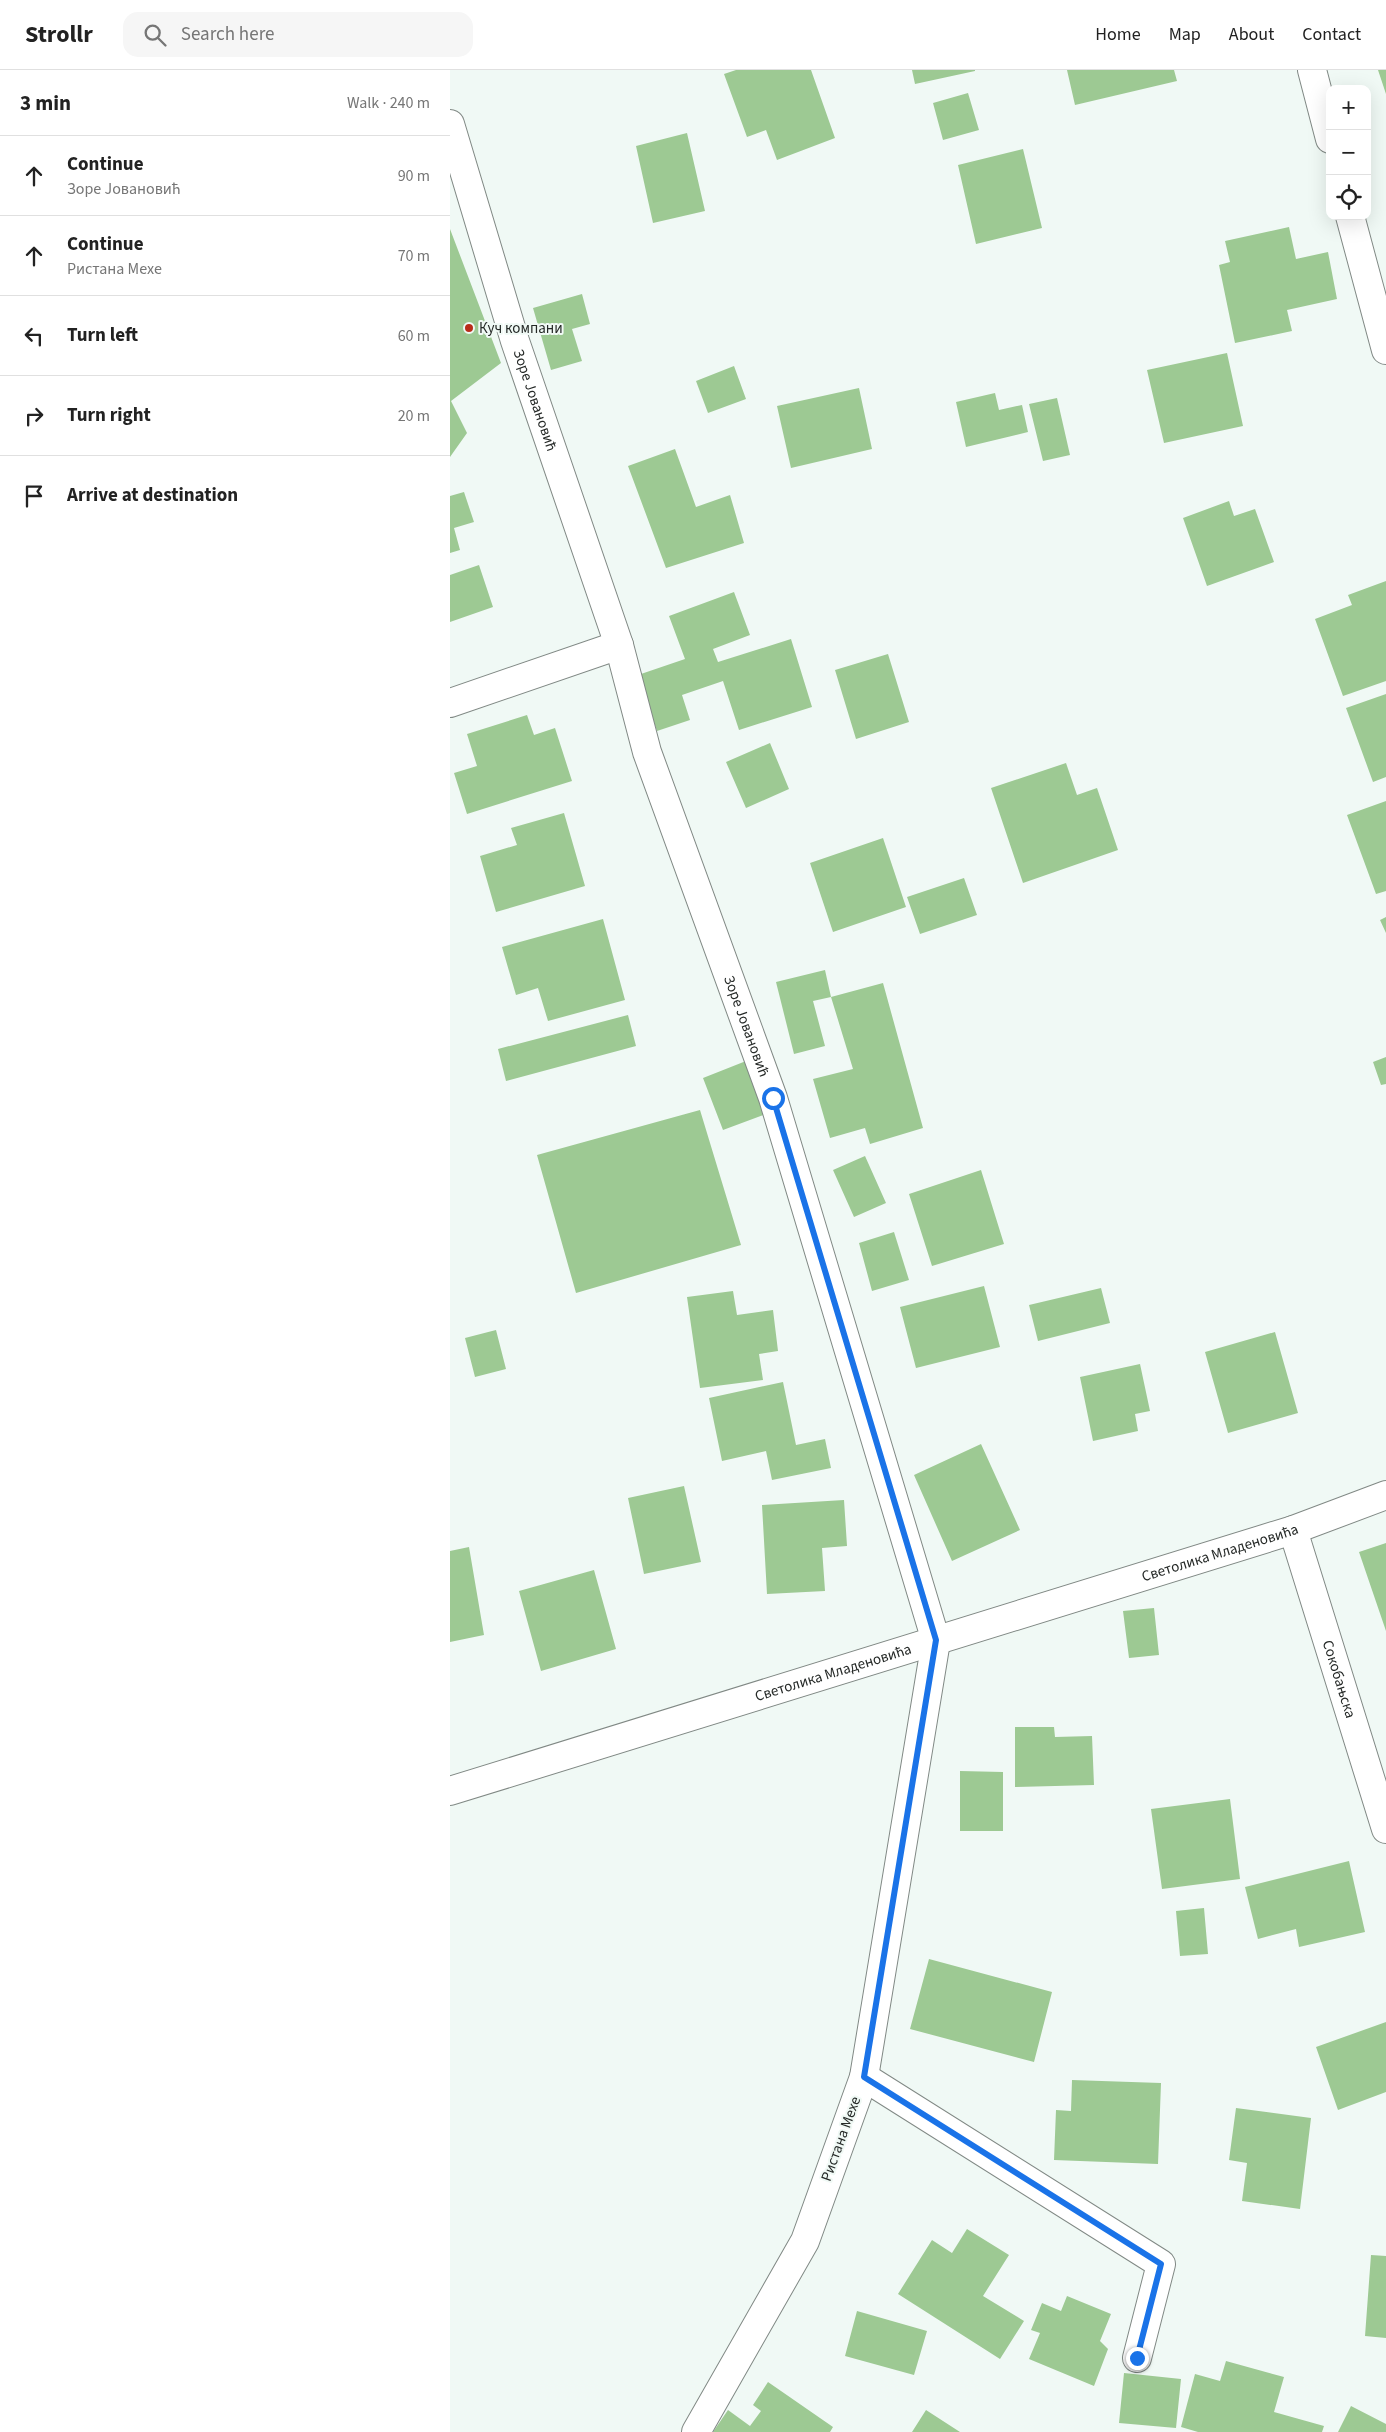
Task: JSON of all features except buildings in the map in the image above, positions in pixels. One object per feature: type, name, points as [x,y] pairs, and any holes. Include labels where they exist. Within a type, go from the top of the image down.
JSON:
[{"type":"street","points":[[1312,70],[1328,130]]},
{"type":"street","name":"Зоре Јовановић","points":[[450,124],[515,341],[619,645],[647,752],[773,1098],[936,1640]]},
{"type":"street","points":[[1351,220],[1386,350]]},
{"type":"street","points":[[450,704],[619,645]]},
{"type":"street","name":"Светолика Младеновића","points":[[450,1791],[1293,1530],[1386,1495]]},
{"type":"street","name":"Сокобањска","points":[[1293,1530],[1386,1829]]},
{"type":"street","name":"Ристана Мехе","points":[[696,2432],[805,2240],[864,2077],[936,1640]]},
{"type":"street","points":[[864,2077],[1161,2264],[1137,2358]]},
{"type":"place","name":"Куч компани","points":[[469,328]]},
{"type":"route","points":[[773,1098],[936,1640],[864,2077],[1161,2264],[1137,2358]]}]
